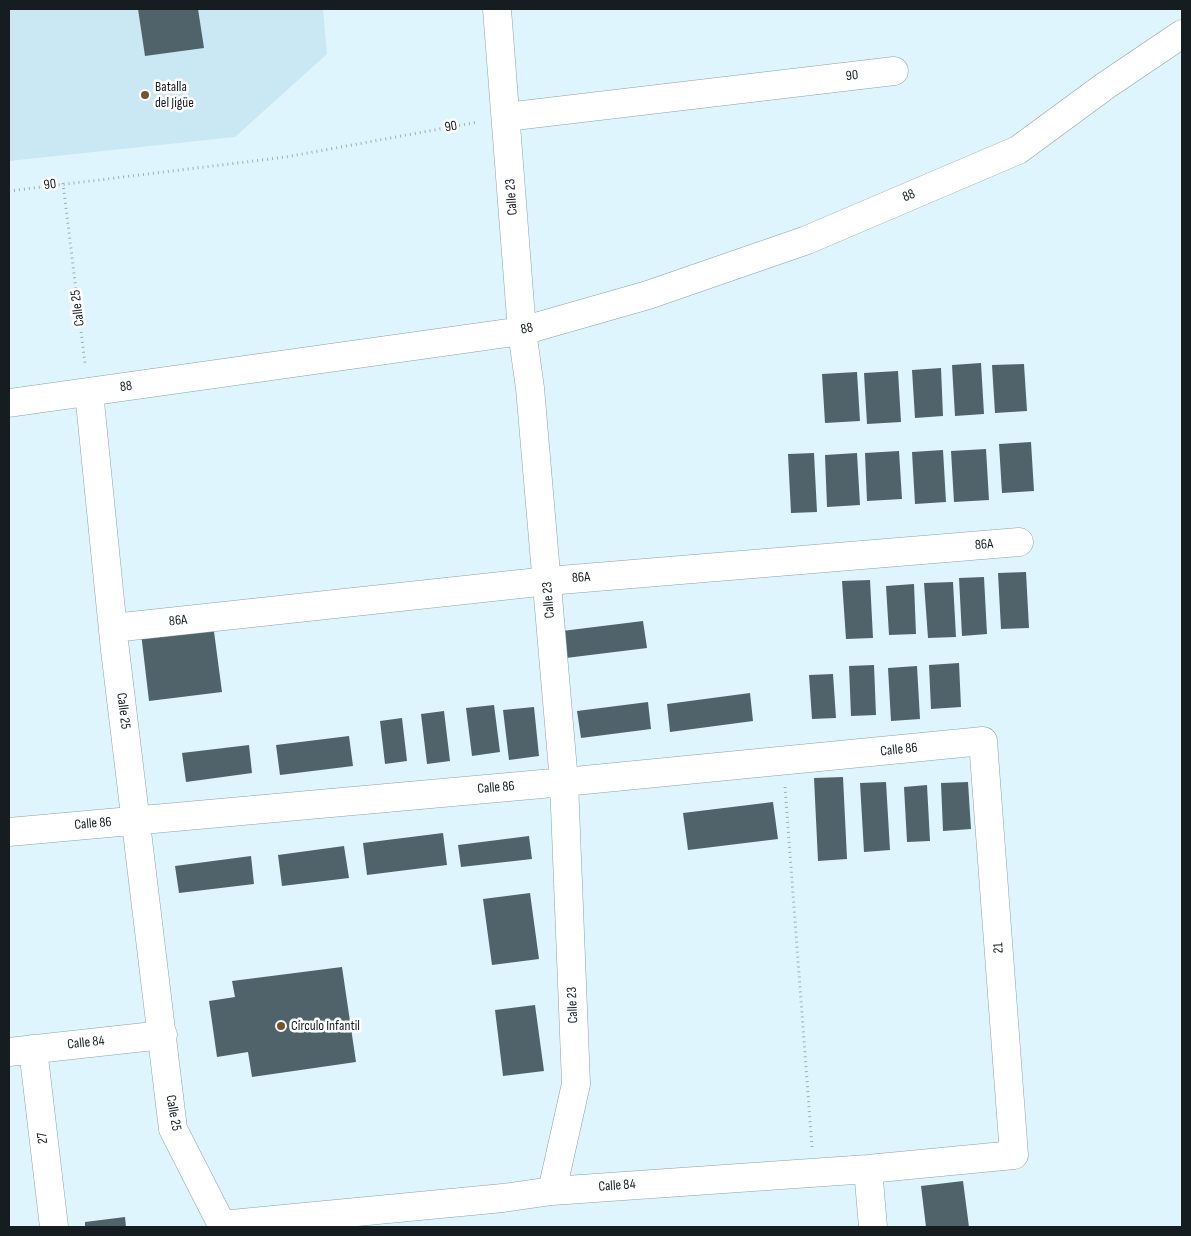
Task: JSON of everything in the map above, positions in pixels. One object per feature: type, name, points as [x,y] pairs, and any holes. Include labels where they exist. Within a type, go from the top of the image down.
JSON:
[{"type":"street","name":"Calle 23","points":[[497,9],[522,331],[530,388],[548,580],[564,782],[576,1084],[552,1191]]},
{"type":"street","name":"88","points":[[9,403],[522,331],[648,295],[807,240],[1018,150],[1104,86],[1182,34]]},
{"type":"street","name":"90","points":[[506,117],[894,71]]},
{"type":"street","name":"Calle 25","points":[[88,392],[113,628],[173,1128],[222,1226]]},
{"type":"street","name":"86A","points":[[113,628],[548,580],[1019,542]]},
{"type":"street","name":"Calle 86","points":[[9,832],[564,782],[983,741]]},
{"type":"street","name":"21","points":[[983,741],[1014,1155]]},
{"type":"street","name":"Calle 84","points":[[21,1051],[163,1035]]},
{"type":"street","name":"27","points":[[21,1051],[54,1227]]},
{"type":"street","name":"Calle 84","points":[[222,1226],[503,1198],[552,1191],[868,1169],[1014,1155]]},
{"type":"street","points":[[868,1169],[874,1227]]},
{"type":"path","name":"90","points":[[9,191],[286,157],[506,117]]},
{"type":"path","name":"Calle 25","points":[[63,183],[88,392]]},
{"type":"path","points":[[783,761],[814,1173]]},
{"type":"shaded area","name":"Batalla del Jigüe","points":[[9,9],[323,9],[327,54],[235,137],[9,161]]},
{"type":"building","points":[[138,9],[198,9],[204,48],[145,56]]},
{"type":"building","points":[[981,363],[984,414],[955,416],[952,365]]},
{"type":"building","points":[[1024,364],[1027,411],[995,413],[992,365]]},
{"type":"building","points":[[941,368],[943,416],[915,418],[912,370]]},
{"type":"building","points":[[898,371],[901,422],[867,424],[864,373]]},
{"type":"building","points":[[857,372],[860,421],[825,423],[822,374]]},
{"type":"building","points":[[1031,442],[1034,491],[1002,493],[999,444]]},
{"type":"building","points":[[986,449],[989,500],[954,502],[951,451]]},
{"type":"building","points":[[943,450],[946,502],[915,504],[912,452]]},
{"type":"building","points":[[899,451],[902,499],[867,501],[865,453]]},
{"type":"building","points":[[814,453],[817,512],[791,513],[788,454]]},
{"type":"building","points":[[857,453],[860,505],[827,507],[825,455]]},
{"type":"building","points":[[1026,572],[1029,628],[1001,629],[998,573]]},
{"type":"building","points":[[984,577],[987,634],[962,636],[959,578]]},
{"type":"building","points":[[870,580],[873,638],[846,639],[842,581]]},
{"type":"building","points":[[953,582],[956,637],[928,638],[924,583]]},
{"type":"building","points":[[914,584],[916,634],[889,635],[886,586]]},
{"type":"building","points":[[643,621],[647,648],[566,658],[562,631]]},
{"type":"building","points":[[213,624],[222,692],[149,701],[141,633]]},
{"type":"building","points":[[959,663],[961,707],[931,709],[929,665]]},
{"type":"building","points":[[874,665],[876,715],[851,716],[849,666]]},
{"type":"building","points":[[917,666],[920,719],[891,721],[888,668]]},
{"type":"building","points":[[833,674],[836,718],[812,719],[809,675]]},
{"type":"building","points":[[750,693],[753,721],[670,732],[667,704]]},
{"type":"building","points":[[648,702],[651,729],[581,738],[577,711]]},
{"type":"building","points":[[494,705],[500,752],[472,756],[466,708]]},
{"type":"building","points":[[534,707],[539,756],[509,760],[503,710]]},
{"type":"building","points":[[444,711],[450,761],[427,764],[421,714]]},
{"type":"building","points":[[402,718],[407,761],[385,764],[380,721]]},
{"type":"building","points":[[349,736],[353,766],[280,775],[276,745]]},
{"type":"building","points":[[249,745],[252,773],[186,782],[182,753]]},
{"type":"building","points":[[843,777],[847,859],[818,861],[814,778]]},
{"type":"building","points":[[886,782],[890,850],[864,852],[860,783]]},
{"type":"building","points":[[968,782],[971,829],[943,831],[941,783]]},
{"type":"building","points":[[927,785],[930,841],[907,842],[904,787]]},
{"type":"building","points":[[773,802],[778,839],[688,850],[683,813]]},
{"type":"building","points":[[443,833],[447,865],[367,875],[363,843]]},
{"type":"building","points":[[529,836],[532,859],[461,867],[458,845]]},
{"type":"building","points":[[344,846],[349,878],[282,886],[278,855]]},
{"type":"building","points":[[251,856],[254,884],[179,893],[175,866]]},
{"type":"building","points":[[530,893],[539,959],[492,965],[483,899]]},
{"type":"building","name":"Círculo Infantil","points":[[342,967],[356,1062],[252,1077],[248,1052],[217,1057],[209,1001],[235,997],[232,981]]},
{"type":"building","points":[[535,1005],[544,1071],[503,1076],[495,1010]]},
{"type":"building","points":[[963,1181],[969,1227],[926,1227],[921,1186]]},
{"type":"building","points":[[125,1217],[126,1227],[85,1227],[85,1222]]},
{"type":"place","name":"Batalla del Jigüe","points":[[145,95]]},
{"type":"place","name":"Círculo Infantil","points":[[281,1026]]}]
